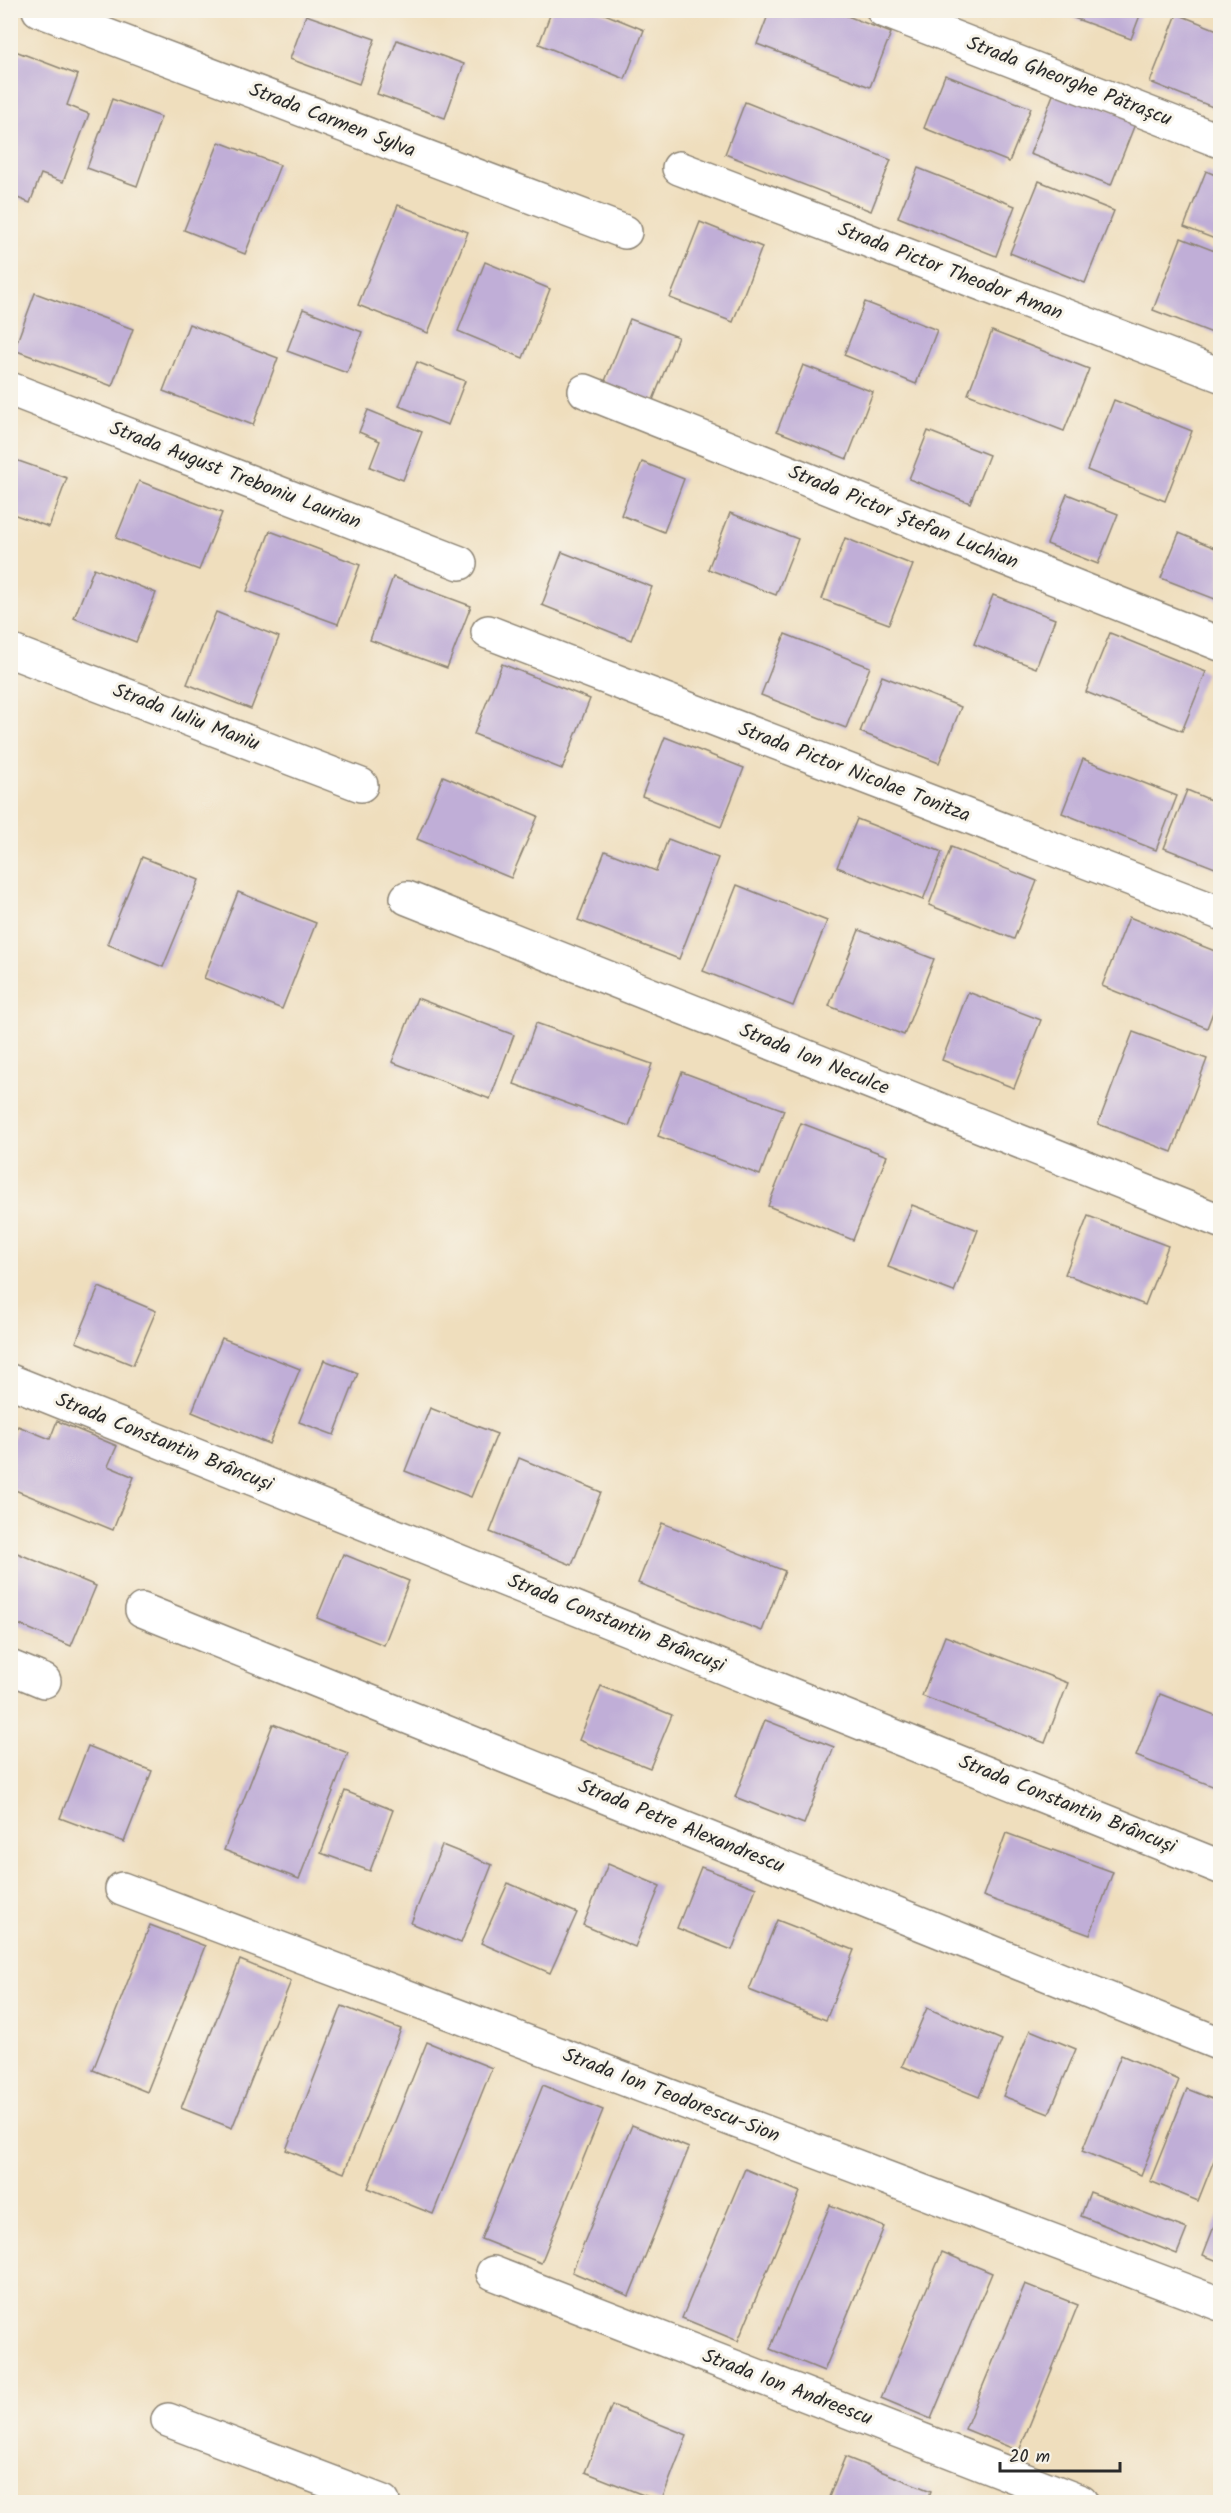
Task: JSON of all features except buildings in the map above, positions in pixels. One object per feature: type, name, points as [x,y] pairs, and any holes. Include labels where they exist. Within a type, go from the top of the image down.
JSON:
[{"type":"street","name":"Strada Carmen Sylva","points":[[39,10],[625,232]]},
{"type":"street","name":"Strada Gheorghe Pătrașcu","points":[[883,10],[1221,141]]},
{"type":"street","name":"Strada Pictor Theodor Aman","points":[[679,168],[1221,375]]},
{"type":"street","name":"Strada August Treboniu Laurian","points":[[10,388],[460,563]]},
{"type":"street","name":"Strada Pictor Ștefan Luchian","points":[[585,391],[1221,644]]},
{"type":"street","name":"Strada Pictor Nicolae Tonitza","points":[[488,632],[1221,913]]},
{"type":"street","name":"Strada Iuliu Maniu","points":[[10,651],[361,785]]},
{"type":"street","name":"Strada Ion Neculce","points":[[406,898],[1221,1221]]},
{"type":"street","name":"Strada Constantin Brâncuși","points":[[10,1381],[1221,1867]]},
{"type":"street","name":"Strada Petre Alexandrescu","points":[[142,1610],[1221,2044]]},
{"type":"street","points":[[10,1667],[44,1681]]},
{"type":"street","name":"Strada Ion Teodorescu-Sion","points":[[122,1889],[1221,2304]]},
{"type":"street","name":"Strada Ion Andreescu","points":[[493,2273],[1081,2502]]},
{"type":"street","points":[[168,2420],[383,2502]]}]
